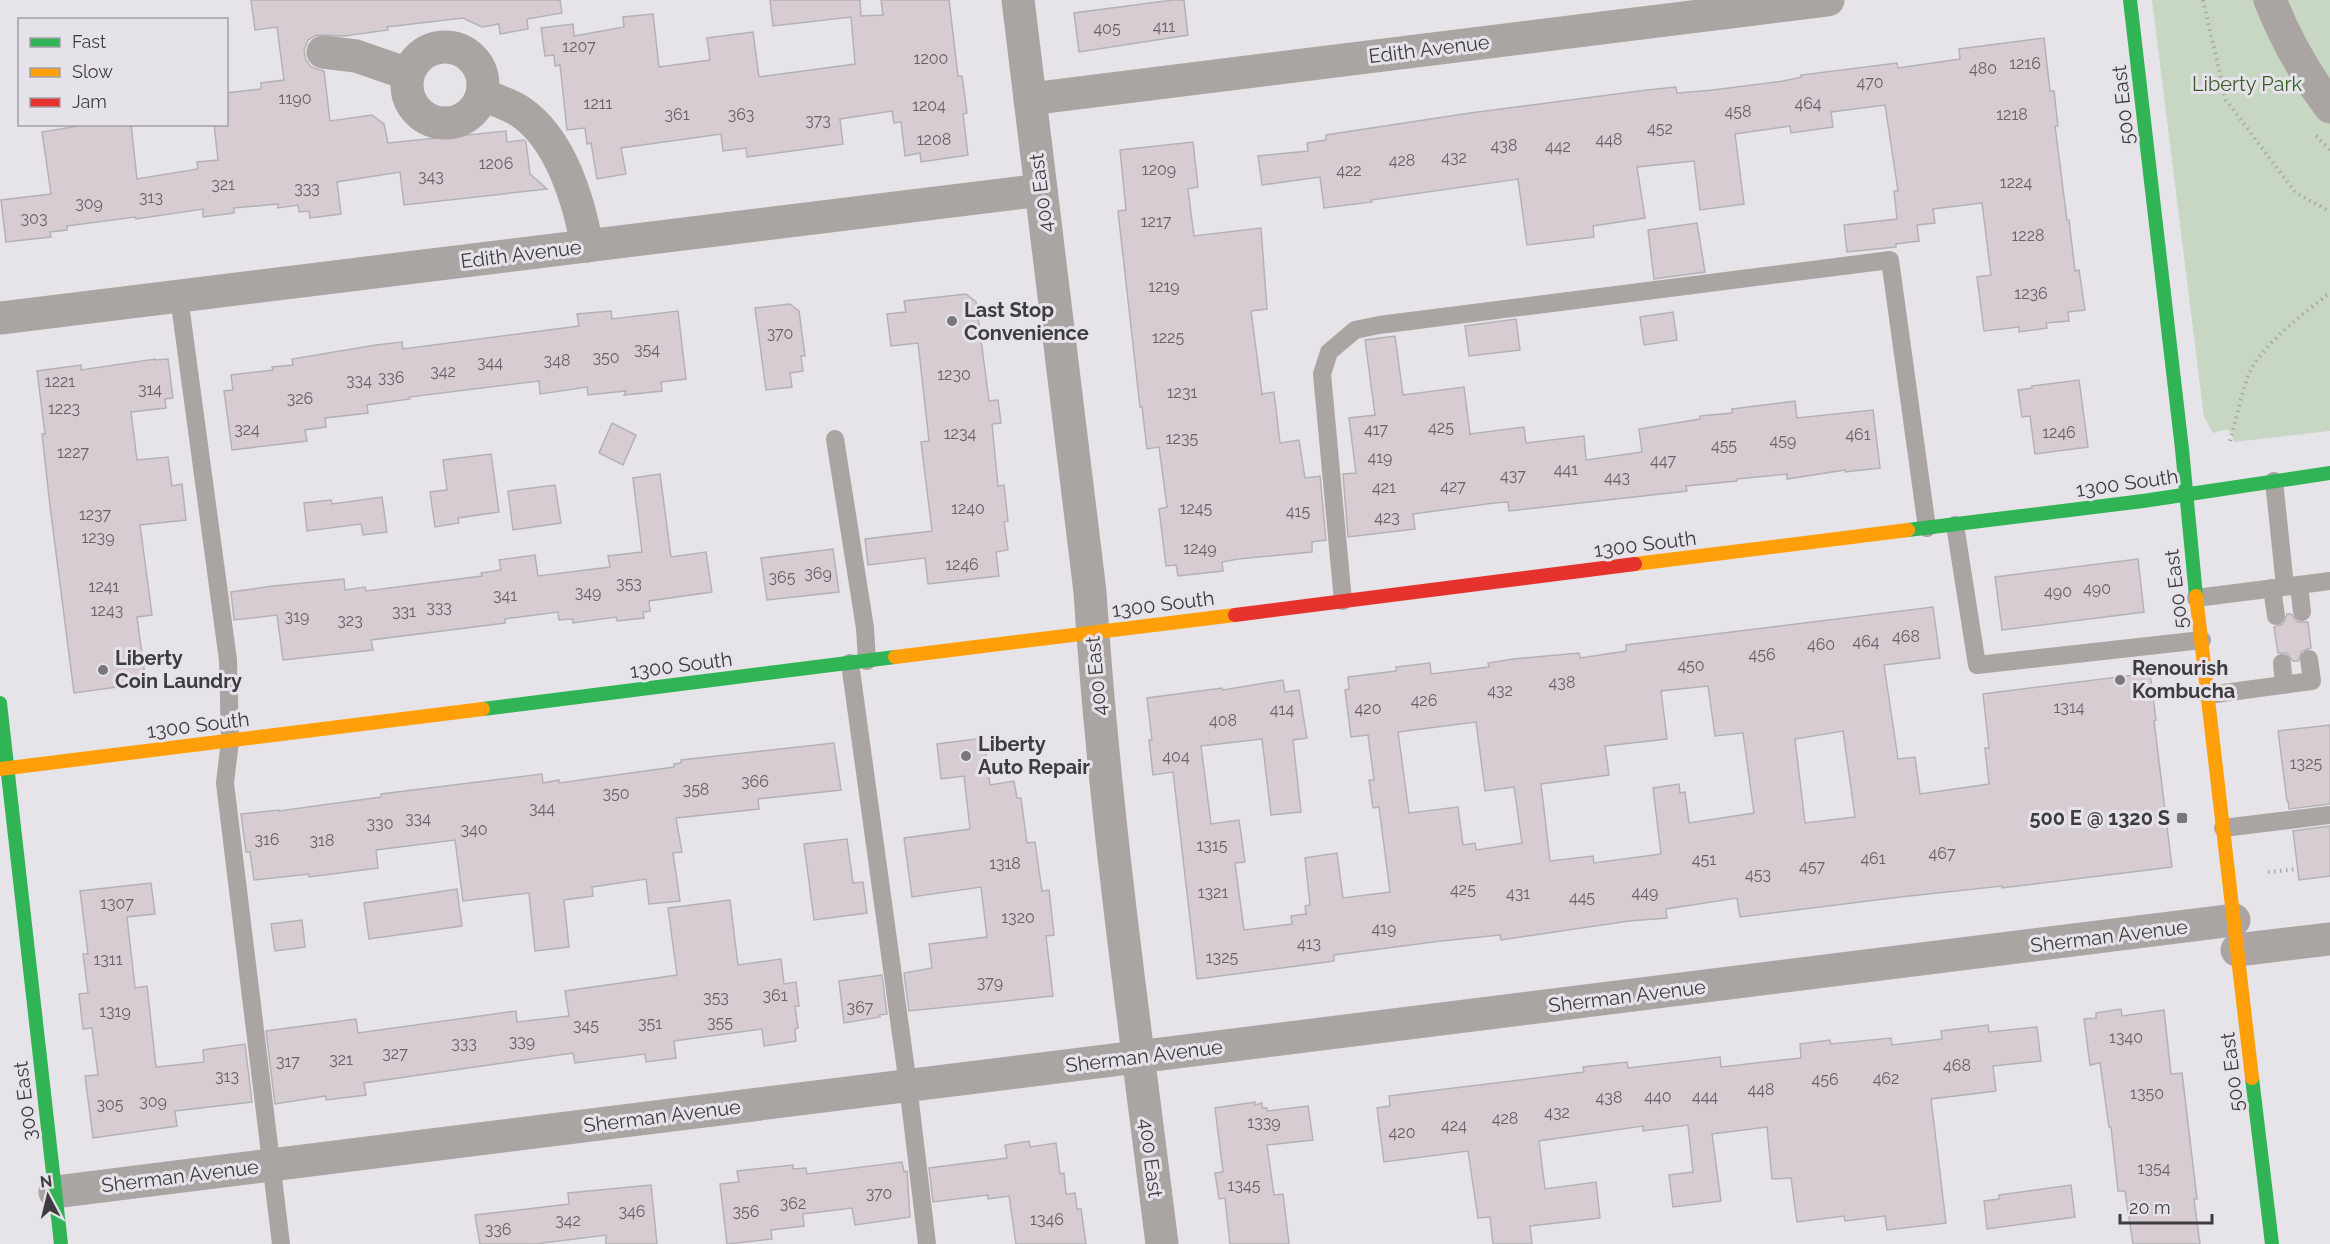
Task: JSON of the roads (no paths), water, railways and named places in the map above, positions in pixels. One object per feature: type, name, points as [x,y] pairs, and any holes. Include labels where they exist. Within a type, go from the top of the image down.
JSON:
[{"type":"main road","name":"500 East","points":[[2130,0],[2196,598],[2272,1244]]},
{"type":"main road","name":"1300 South","points":[[4,769],[1955,525],[2186,495],[2274,481],[2330,476]]},
{"type":"main road","name":"300 East","points":[[0,703],[4,769],[61,1244]]},
{"type":"street","name":"400 East","points":[[1018,0],[1090,592],[1097,690],[1138,1057],[1162,1244]]},
{"type":"street","name":"Edith Avenue","points":[[1030,99],[1828,0]]},
{"type":"street","points":[[2270,0],[2288,40],[2315,87],[2330,107]]},
{"type":"street","points":[[456,48],[476,61],[484,84],[483,95],[477,108],[467,117],[454,123],[441,124],[428,120],[413,106],[406,88],[408,74],[413,63],[432,49],[456,48]]},
{"type":"street","points":[[322,52],[356,56],[408,74]]},
{"type":"street","points":[[483,95],[520,111],[541,131],[569,177],[582,216],[587,246]]},
{"type":"street","name":"Edith Avenue","points":[[0,318],[1041,190]]},
{"type":"street","name":"Sherman Avenue","points":[[55,1192],[1138,1057],[2235,935],[2330,939]]},
{"type":"lane","points":[[1344,601],[1322,374],[1329,352],[1355,330],[1379,325],[1890,260],[1927,528]]},
{"type":"lane","points":[[179,297],[228,660],[230,741],[225,783],[281,1244]]},
{"type":"lane","points":[[835,439],[865,628],[858,662],[927,1244]]},
{"type":"lane","points":[[2274,481],[2286,586],[2276,616]]},
{"type":"lane","points":[[1955,525],[1977,665],[2202,640]]},
{"type":"lane","points":[[2196,598],[2330,581]]},
{"type":"lane","points":[[2286,586],[2302,612]]},
{"type":"lane","points":[[2208,695],[2313,681],[2309,659]]},
{"type":"lane","points":[[2282,663],[2284,685]]},
{"type":"lane","points":[[2223,828],[2330,815]]},
{"type":"place","name":"Last Stop Convenience","points":[[952,321]]},
{"type":"place","name":"Liberty Coin Laundry","points":[[103,670]]},
{"type":"place","name":"Renourish Kombucha","points":[[2120,680]]},
{"type":"place","name":"Liberty Auto Repair","points":[[966,756]]},
{"type":"place","name":"500 E @ 1320 S","points":[[2182,818]]},
{"type":"park label","name":"Liberty Park","points":[[2247,84]]}]
